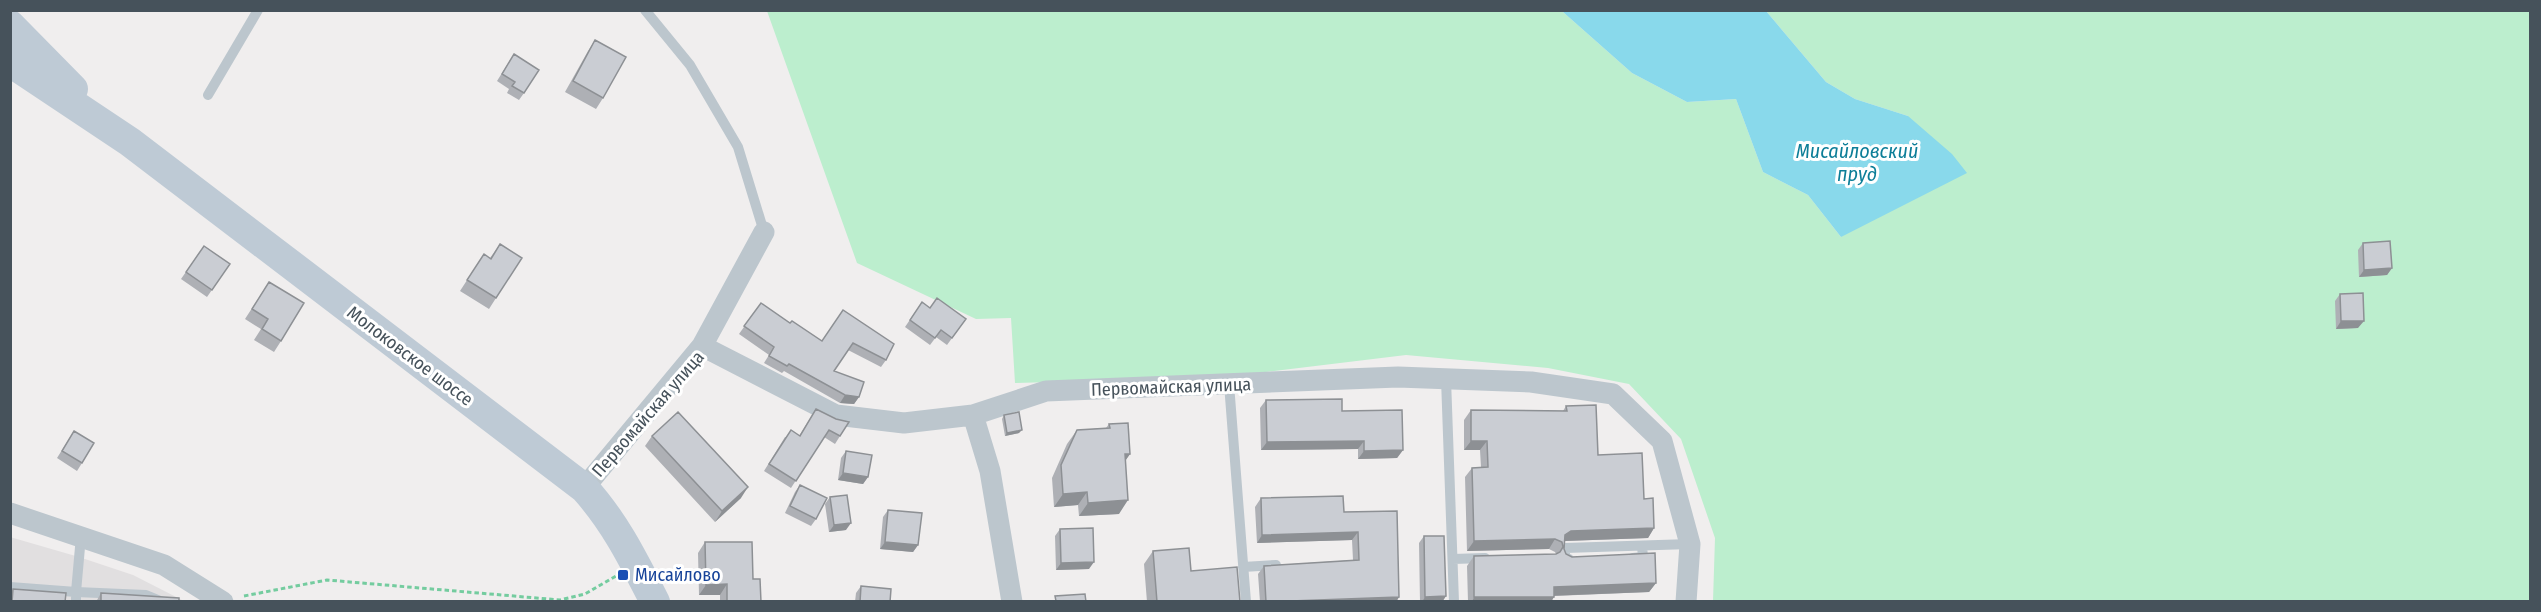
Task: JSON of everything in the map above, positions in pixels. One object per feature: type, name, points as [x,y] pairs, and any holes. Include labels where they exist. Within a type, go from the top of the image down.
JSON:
[{"type":"main road","name":"Молоковское шоссе","points":[[10,26],[130,142]]},
{"type":"main road","name":"Молоковское шоссе","points":[[10,62],[130,142],[584,488],[604,510],[616,529],[655,602]]},
{"type":"street","points":[[702,346],[764,232]]},
{"type":"street","name":"Первомайская улица","points":[[584,488],[702,346],[836,415],[904,423],[973,415],[1046,391],[1398,377],[1531,382],[1613,394],[1662,441],[1690,544],[1686,602]]},
{"type":"street","points":[[973,415],[990,471],[1012,602]]},
{"type":"street","points":[[10,513],[164,565],[223,602]]},
{"type":"lane","points":[[208,95],[258,10]]},
{"type":"lane","points":[[645,10],[690,65],[738,147],[764,232]]},
{"type":"lane","points":[[1446,379],[1454,602]]},
{"type":"lane","points":[[1229,384],[1246,602]]},
{"type":"lane","points":[[76,597],[81,536]]},
{"type":"lane","points":[[1598,559],[1565,560],[1565,548],[1690,544]]},
{"type":"lane","points":[[1620,558],[1643,557],[1642,546]]},
{"type":"lane","points":[[1453,559],[1495,558]]},
{"type":"lane","points":[[1243,567],[1288,564]]},
{"type":"lane","points":[[10,587],[76,597],[146,595],[163,602]]},
{"type":"path","points":[[244,596],[327,580],[560,600],[585,594],[617,575],[616,567]]},
{"type":"shaded area","points":[[10,537],[133,575],[184,601],[11,601]]},
{"type":"green space","points":[[1510,10],[1563,12],[1632,73],[1687,102],[1736,99],[1763,172],[1808,195],[1841,237],[1908,116],[1855,99],[1826,82],[1766,11],[2530,11],[2530,601],[1713,601],[1715,538],[1681,439],[1629,384],[1548,368],[1406,355],[1225,377],[1015,383],[1011,318],[976,319],[857,263],[767,11]]},
{"type":"water","name":"Мисайловский пруд","points":[[1510,11],[1766,11],[1826,82],[1855,99],[1908,116],[1952,154],[1967,173],[1841,237],[1808,195],[1763,172],[1736,99],[1687,102],[1632,73],[1563,12]]},
{"type":"building","points":[[595,40],[626,57],[603,98],[573,81]]},
{"type":"building","points":[[514,54],[539,70],[524,93],[512,86],[515,82],[502,74]]},
{"type":"building","points":[[2390,241],[2392,268],[2364,270],[2363,243]]},
{"type":"building","points":[[500,244],[522,258],[496,298],[467,280],[484,254],[491,259]]},
{"type":"building","points":[[204,246],[230,264],[212,290],[186,272]]},
{"type":"building","points":[[269,282],[304,303],[281,341],[262,329],[268,319],[252,309]]},
{"type":"building","points":[[2363,293],[2364,321],[2341,321],[2340,294]]},
{"type":"building","points":[[937,298],[966,319],[952,338],[941,330],[935,338],[910,320],[922,302],[930,308]]},
{"type":"building","points":[[761,303],[822,341],[843,310],[894,344],[886,360],[853,343],[834,371],[864,382],[859,397],[845,395],[789,364],[787,366],[769,356],[774,347],[744,326]]},
{"type":"building","points":[[1342,399],[1342,411],[1402,410],[1403,450],[1364,451],[1364,441],[1267,442],[1266,400]]},
{"type":"building","points":[[1596,405],[1598,455],[1642,453],[1644,499],[1653,498],[1654,528],[1571,531],[1565,535],[1564,549],[1566,554],[1572,557],[1655,553],[1656,583],[1554,587],[1554,597],[1474,597],[1474,556],[1556,554],[1563,547],[1562,542],[1555,539],[1474,541],[1472,468],[1488,467],[1487,441],[1471,441],[1471,410],[1567,411],[1566,406]]},
{"type":"building","points":[[816,409],[836,419],[849,422],[840,436],[829,430],[796,481],[769,464],[791,430],[800,436]]},
{"type":"building","points":[[678,412],[748,487],[722,511],[652,436]]},
{"type":"building","points":[[1019,412],[1022,430],[1007,433],[1004,415]]},
{"type":"building","points":[[1128,423],[1130,454],[1125,454],[1128,500],[1088,503],[1087,492],[1063,494],[1061,465],[1077,430],[1110,428],[1109,424]]},
{"type":"building","points":[[74,431],[94,443],[82,463],[62,451]]},
{"type":"building","points":[[846,451],[872,455],[868,477],[843,473]]},
{"type":"building","points":[[800,485],[827,498],[816,519],[790,506]]},
{"type":"building","points":[[847,495],[851,523],[834,525],[830,497]]},
{"type":"building","points":[[1343,496],[1344,512],[1397,511],[1399,597],[1266,602],[1264,566],[1359,560],[1358,532],[1262,535],[1261,498]]},
{"type":"building","points":[[888,510],[922,513],[918,545],[885,542]]},
{"type":"building","points":[[1093,528],[1094,562],[1061,563],[1060,529]]},
{"type":"building","points":[[1424,536],[1444,536],[1446,596],[1425,597]]},
{"type":"building","points":[[705,542],[752,542],[753,579],[760,579],[761,602],[727,602],[727,584],[706,585]]},
{"type":"building","points":[[1189,548],[1191,571],[1237,567],[1240,602],[1157,602],[1153,551]]},
{"type":"building","points":[[861,586],[891,589],[890,602],[860,602]]},
{"type":"building","points":[[13,589],[66,593],[65,602],[12,602]]},
{"type":"building","points":[[101,593],[179,598],[179,602],[101,602]]},
{"type":"building","points":[[1085,594],[1086,602],[1055,602],[1055,596]]},
{"type":"place","name":"Мисайлово","points":[[623,575]]}]
